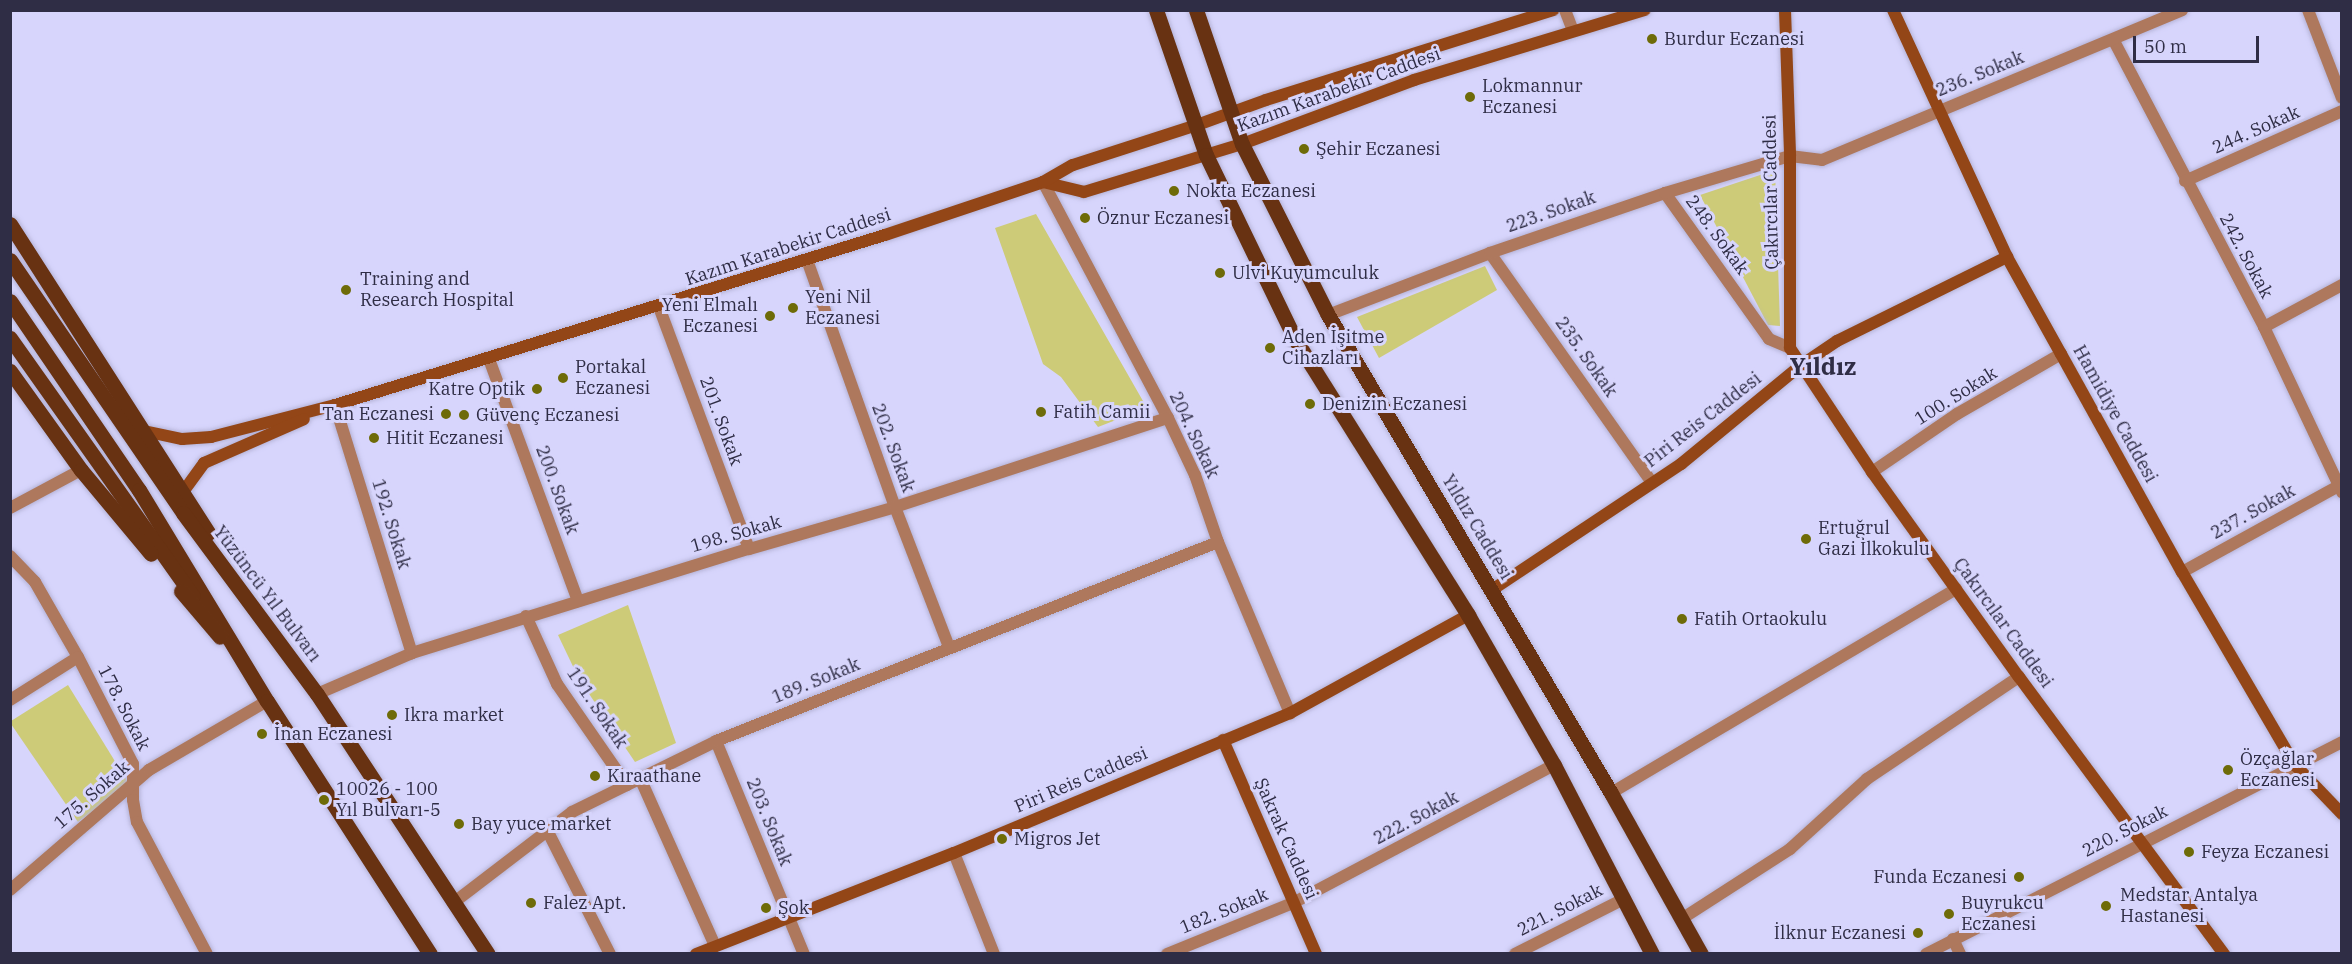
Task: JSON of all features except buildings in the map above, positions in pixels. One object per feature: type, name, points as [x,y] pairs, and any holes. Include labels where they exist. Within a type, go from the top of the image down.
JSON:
[{"type":"main road","points":[[1156,10],[1206,154],[1295,339],[1468,615],[1554,765],[1652,954]]},
{"type":"main road","name":"Yıldız Caddesi","points":[[1196,10],[1230,115],[1242,144],[1328,315],[1611,793],[1683,918],[1701,954]]},
{"type":"main road","points":[[10,224],[284,651]]},
{"type":"main road","name":"Yüzüncü Yıl Bulvarı","points":[[10,261],[183,513],[317,694],[488,954]]},
{"type":"main road","points":[[10,301],[139,490],[267,701],[430,954]]},
{"type":"main road","points":[[10,338],[131,512],[252,676]]},
{"type":"main road","points":[[10,371],[81,470],[252,676]]},
{"type":"street","name":"Kazım Karabekir Caddesi","points":[[335,405],[807,260],[1043,182],[1073,165],[1230,115],[1266,100],[1553,10]]},
{"type":"street","points":[[1565,10],[1573,31]]},
{"type":"street","name":"Kazım Karabekir Caddesi","points":[[1043,182],[1084,192],[1242,144],[1414,80],[1646,10]]},
{"type":"street","name":"Çakırcılar Caddesi","points":[[1785,10],[1790,156],[1790,348],[1872,472],[2019,677],[2224,954]]},
{"type":"street","name":"Hamidiye Caddesi","points":[[1893,10],[2007,257],[2182,572],[2295,765],[2342,814]]},
{"type":"street","name":"236. Sokak","points":[[1790,156],[1822,160],[2182,10]]},
{"type":"street","points":[[2308,10],[2342,98]]},
{"type":"street","name":"242. Sokak","points":[[2114,40],[2185,181],[2264,327],[2340,487]]},
{"type":"street","name":"244. Sokak","points":[[2185,181],[2342,111]]},
{"type":"street","name":"223. Sokak","points":[[1328,315],[1490,253],[1665,193],[1790,156]]},
{"type":"street","name":"204. Sokak","points":[[1043,182],[1168,418],[1195,475],[1218,542],[1290,713]]},
{"type":"street","name":"248. Sokak","points":[[1665,193],[1769,339],[1790,348]]},
{"type":"street","name":"235. Sokak","points":[[1490,253],[1653,483]]},
{"type":"street","name":"Piri Reis Caddesi","points":[[1492,590],[1681,464],[1800,366],[1838,341],[2007,257]]},
{"type":"street","name":"202. Sokak","points":[[807,260],[895,507],[949,647]]},
{"type":"street","points":[[2264,327],[2342,285]]},
{"type":"street","name":"201. Sokak","points":[[659,307],[749,549]]},
{"type":"street","name":"100. Sokak","points":[[1872,472],[1957,414],[2061,354]]},
{"type":"street","name":"200. Sokak","points":[[489,358],[578,601]]},
{"type":"street","points":[[144,431],[182,439],[211,437],[335,405]]},
{"type":"street","points":[[183,492],[204,464],[335,405]]},
{"type":"street","name":"192. Sokak","points":[[335,405],[412,653]]},
{"type":"street","name":"198. Sokak","points":[[317,694],[412,653],[526,616],[895,507],[1168,418]]},
{"type":"street","points":[[10,508],[81,470]]},
{"type":"street","name":"237. Sokak","points":[[2182,572],[2340,487]]},
{"type":"street","name":"189. Sokak","points":[[453,903],[572,812],[716,741],[1218,542]]},
{"type":"street","name":"178. Sokak","points":[[10,556],[35,582],[78,657],[133,764],[137,822],[207,954]]},
{"type":"street","points":[[1611,793],[1956,589]]},
{"type":"street","name":"Piri Reis Caddesi","points":[[696,954],[954,853],[1290,713],[1468,615]]},
{"type":"street","name":"191. Sokak","points":[[526,616],[557,684],[627,785]]},
{"type":"street","points":[[10,700],[78,657]]},
{"type":"street","points":[[1683,918],[1790,849],[1867,779],[2019,677]]},
{"type":"street","name":"175. Sokak","points":[[10,890],[149,770],[267,701]]},
{"type":"street","name":"Şakrak Caddesi","points":[[1222,740],[1316,954]]},
{"type":"street","name":"203. Sokak","points":[[716,741],[804,954]]},
{"type":"street","name":"220. Sokak","points":[[1926,954],[2342,742]]},
{"type":"street","name":"222. Sokak","points":[[1294,902],[1554,765]]},
{"type":"street","points":[[640,778],[715,946]]},
{"type":"street","points":[[547,830],[610,954]]},
{"type":"street","points":[[954,853],[994,954]]},
{"type":"street","name":"221. Sokak","points":[[1515,954],[1622,900]]},
{"type":"street","name":"182. Sokak","points":[[1167,954],[1294,902]]},
{"type":"street","points":[[1953,939],[1960,954]]},
{"type":"shaded area","points":[[1775,170],[1780,326],[1768,325],[1700,195]]},
{"type":"shaded area","points":[[1036,214],[1147,408],[1098,427],[1061,377],[1043,364],[995,228]]},
{"type":"shaded area","points":[[1485,266],[1497,290],[1379,358],[1357,317]]},
{"type":"shaded area","points":[[628,605],[676,743],[635,762],[579,679],[558,635]]},
{"type":"shaded area","points":[[68,685],[129,784],[78,822],[11,724],[11,721]]},
{"type":"place","name":"Burdur Eczanesi","points":[[1652,39]]},
{"type":"place","name":"Lokmannur Eczanesi","points":[[1470,97]]},
{"type":"place","name":"Şehir Eczanesi","points":[[1304,149]]},
{"type":"place","name":"Nokta Eczanesi","points":[[1174,191]]},
{"type":"place","name":"Öznur Eczanesi","points":[[1085,218]]},
{"type":"place","name":"Ulvi Kuyumculuk","points":[[1220,273]]},
{"type":"place","name":"Training and Research Hospital","points":[[346,290]]},
{"type":"place","name":"Yeni Nil Eczanesi","points":[[793,308]]},
{"type":"place","name":"Yeni Elmalı Eczanesi","points":[[770,316]]},
{"type":"place","name":"Aden İşitme Cihazları","points":[[1270,348]]},
{"type":"place","name":"Portakal Eczanesi","points":[[563,378]]},
{"type":"place","name":"Katre Optik","points":[[537,389]]},
{"type":"place","name":"Denizin Eczanesi","points":[[1310,404]]},
{"type":"place","name":"Fatih Camii","points":[[1041,412]]},
{"type":"place","name":"Tan Eczanesi","points":[[446,414]]},
{"type":"place","name":"Güvenç Eczanesi","points":[[464,415]]},
{"type":"place","name":"Hitit Eczanesi","points":[[374,438]]},
{"type":"place","name":"Ertuğrul Gazi İlkokulu","points":[[1806,539]]},
{"type":"place","name":"Fatih Ortaokulu","points":[[1682,619]]},
{"type":"place","name":"Ikra market","points":[[392,715]]},
{"type":"place","name":"İnan Eczanesi","points":[[262,734]]},
{"type":"place","name":"Özçağlar Eczanesi","points":[[2228,770]]},
{"type":"place","name":"Kıraathane","points":[[595,776]]},
{"type":"place","name":"10026 - 100 Yıl Bulvarı-5","points":[[324,800]]},
{"type":"place","name":"Bay yuce market","points":[[459,824]]},
{"type":"place","name":"Migros Jet","points":[[1002,839]]},
{"type":"place","name":"Feyza Eczanesi","points":[[2189,852]]},
{"type":"place","name":"Funda Eczanesi","points":[[2019,877]]},
{"type":"place","name":"Falez Apt.","points":[[531,903]]},
{"type":"place","name":"Medstar Antalya Hastanesi","points":[[2106,906]]},
{"type":"place","name":"Şok","points":[[766,908]]},
{"type":"place","name":"Buyrukcu Eczanesi","points":[[1949,914]]},
{"type":"place","name":"İlknur Eczanesi","points":[[1918,933]]},
{"type":"district","name":"Yıldız","points":[[1823,367]]}]
